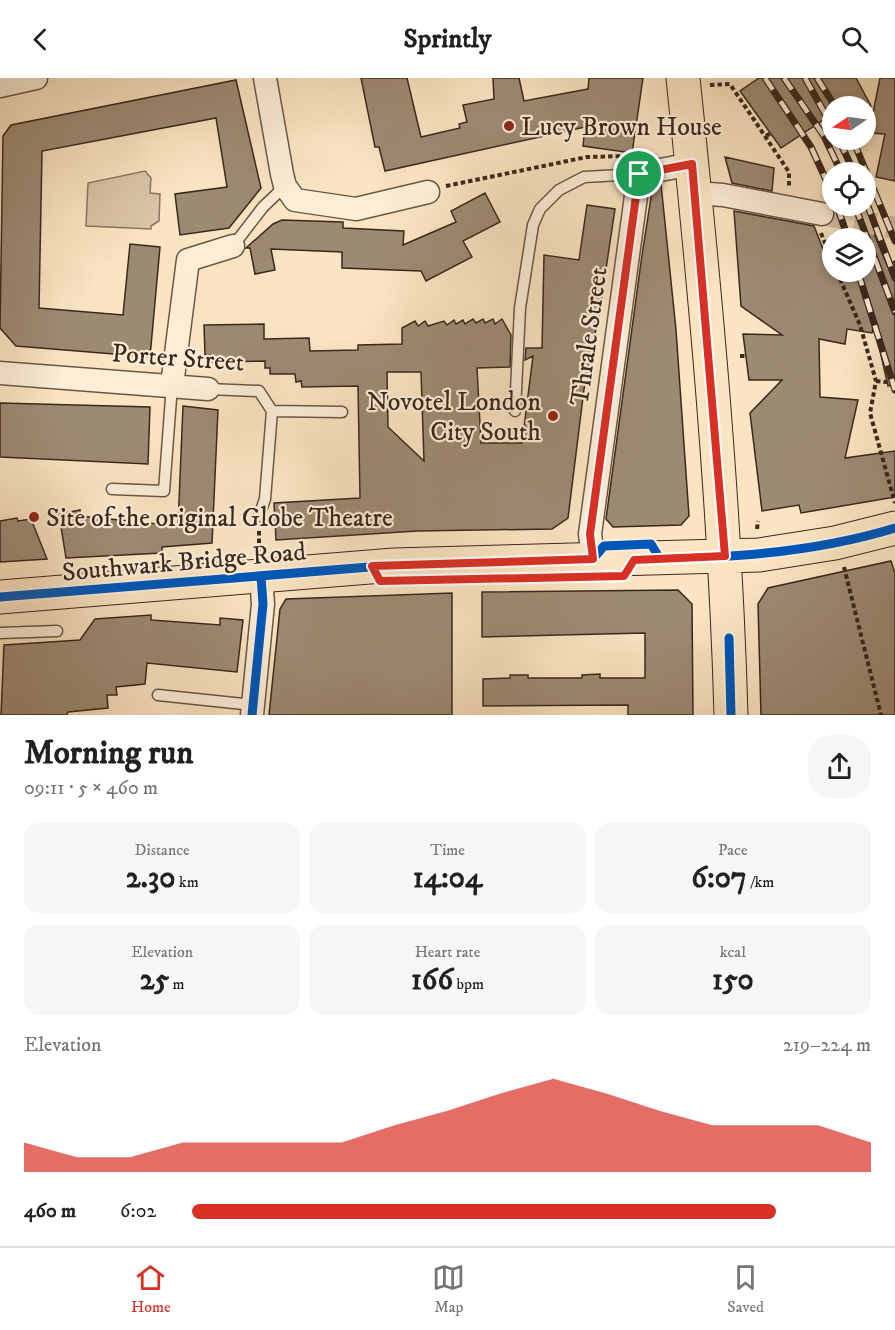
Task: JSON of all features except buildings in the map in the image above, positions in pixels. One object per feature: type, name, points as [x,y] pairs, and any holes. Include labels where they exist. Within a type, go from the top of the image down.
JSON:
[{"type":"main road","points":[[695,82],[694,179],[725,556],[731,715]]},
{"type":"main road","name":"Southwark Bridge Road","points":[[0,597],[128,588],[260,563],[394,565],[773,554],[836,543],[895,528]]},
{"type":"street","points":[[0,87],[36,78]]},
{"type":"street","points":[[265,78],[285,186],[295,200],[356,209],[428,192]]},
{"type":"street","points":[[639,174],[694,179],[788,207],[822,214]]},
{"type":"street","name":"Thrale Street","points":[[593,559],[590,534],[639,174]]},
{"type":"street","points":[[172,385],[188,260],[233,246]]},
{"type":"street","name":"Porter Street","points":[[0,373],[172,385],[208,390]]},
{"type":"street","points":[[252,710],[263,604],[260,563]]},
{"type":"lane","points":[[515,411],[520,308],[532,225],[540,208],[559,190],[584,177],[639,174]]},
{"type":"lane","points":[[233,246],[264,207],[285,186]]},
{"type":"lane","points":[[112,489],[164,491],[172,385]]},
{"type":"lane","name":"Porter Street","points":[[208,390],[259,392],[272,411]]},
{"type":"lane","points":[[259,521],[265,499],[272,411],[342,412]]},
{"type":"lane","points":[[0,633],[57,631]]},
{"type":"lane","points":[[158,695],[252,710]]},
{"type":"path","points":[[695,82],[730,84],[748,106],[789,172],[788,207]]},
{"type":"path","points":[[766,136],[771,133]]},
{"type":"path","points":[[428,192],[462,181],[587,157],[633,156],[639,174]]},
{"type":"path","points":[[841,282],[860,325],[876,381],[870,413],[895,504]]},
{"type":"path","points":[[876,381],[887,382]]},
{"type":"path","points":[[259,521],[260,563]]},
{"type":"path","points":[[757,530],[758,521]]},
{"type":"path","points":[[836,543],[843,562],[881,715]]},
{"type":"shaded area","points":[[145,171],[151,178],[150,193],[160,194],[159,221],[151,226],[151,229],[86,226],[88,183]]},
{"type":"tunnel","points":[[832,216],[895,228]]},
{"type":"railway","points":[[765,78],[811,147],[822,171]]},
{"type":"railway","points":[[784,78],[824,136],[836,162]]},
{"type":"railway","points":[[805,78],[822,108]]},
{"type":"railway","points":[[817,78],[829,96]]},
{"type":"railway","points":[[844,150],[849,162]]},
{"type":"railway","points":[[857,150],[895,241]]},
{"type":"railway","points":[[840,216],[845,228]]},
{"type":"railway","points":[[859,216],[895,312]]},
{"type":"railway","points":[[872,216],[895,278]]},
{"type":"railway","points":[[861,282],[895,390]]},
{"type":"cycle path","points":[[372,566],[380,581],[624,576],[634,560],[766,553],[831,544],[895,528]]},
{"type":"cycle path","points":[[0,597],[394,565],[593,559],[604,546],[651,544],[660,559]]},
{"type":"cycle path","points":[[252,715],[263,604],[261,576]]},
{"type":"cycle path","points":[[729,638],[731,715]]},
{"type":"place","name":"Lucy Brown House","points":[[509,126]]},
{"type":"place","name":"Novotel London City South","points":[[553,416]]},
{"type":"place","name":"Site of the original Globe Theatre","points":[[34,517]]},
{"type":"route","points":[[692,164],[725,556],[634,560],[624,576],[380,581],[372,566],[593,559],[590,534],[639,174],[692,164]]}]
